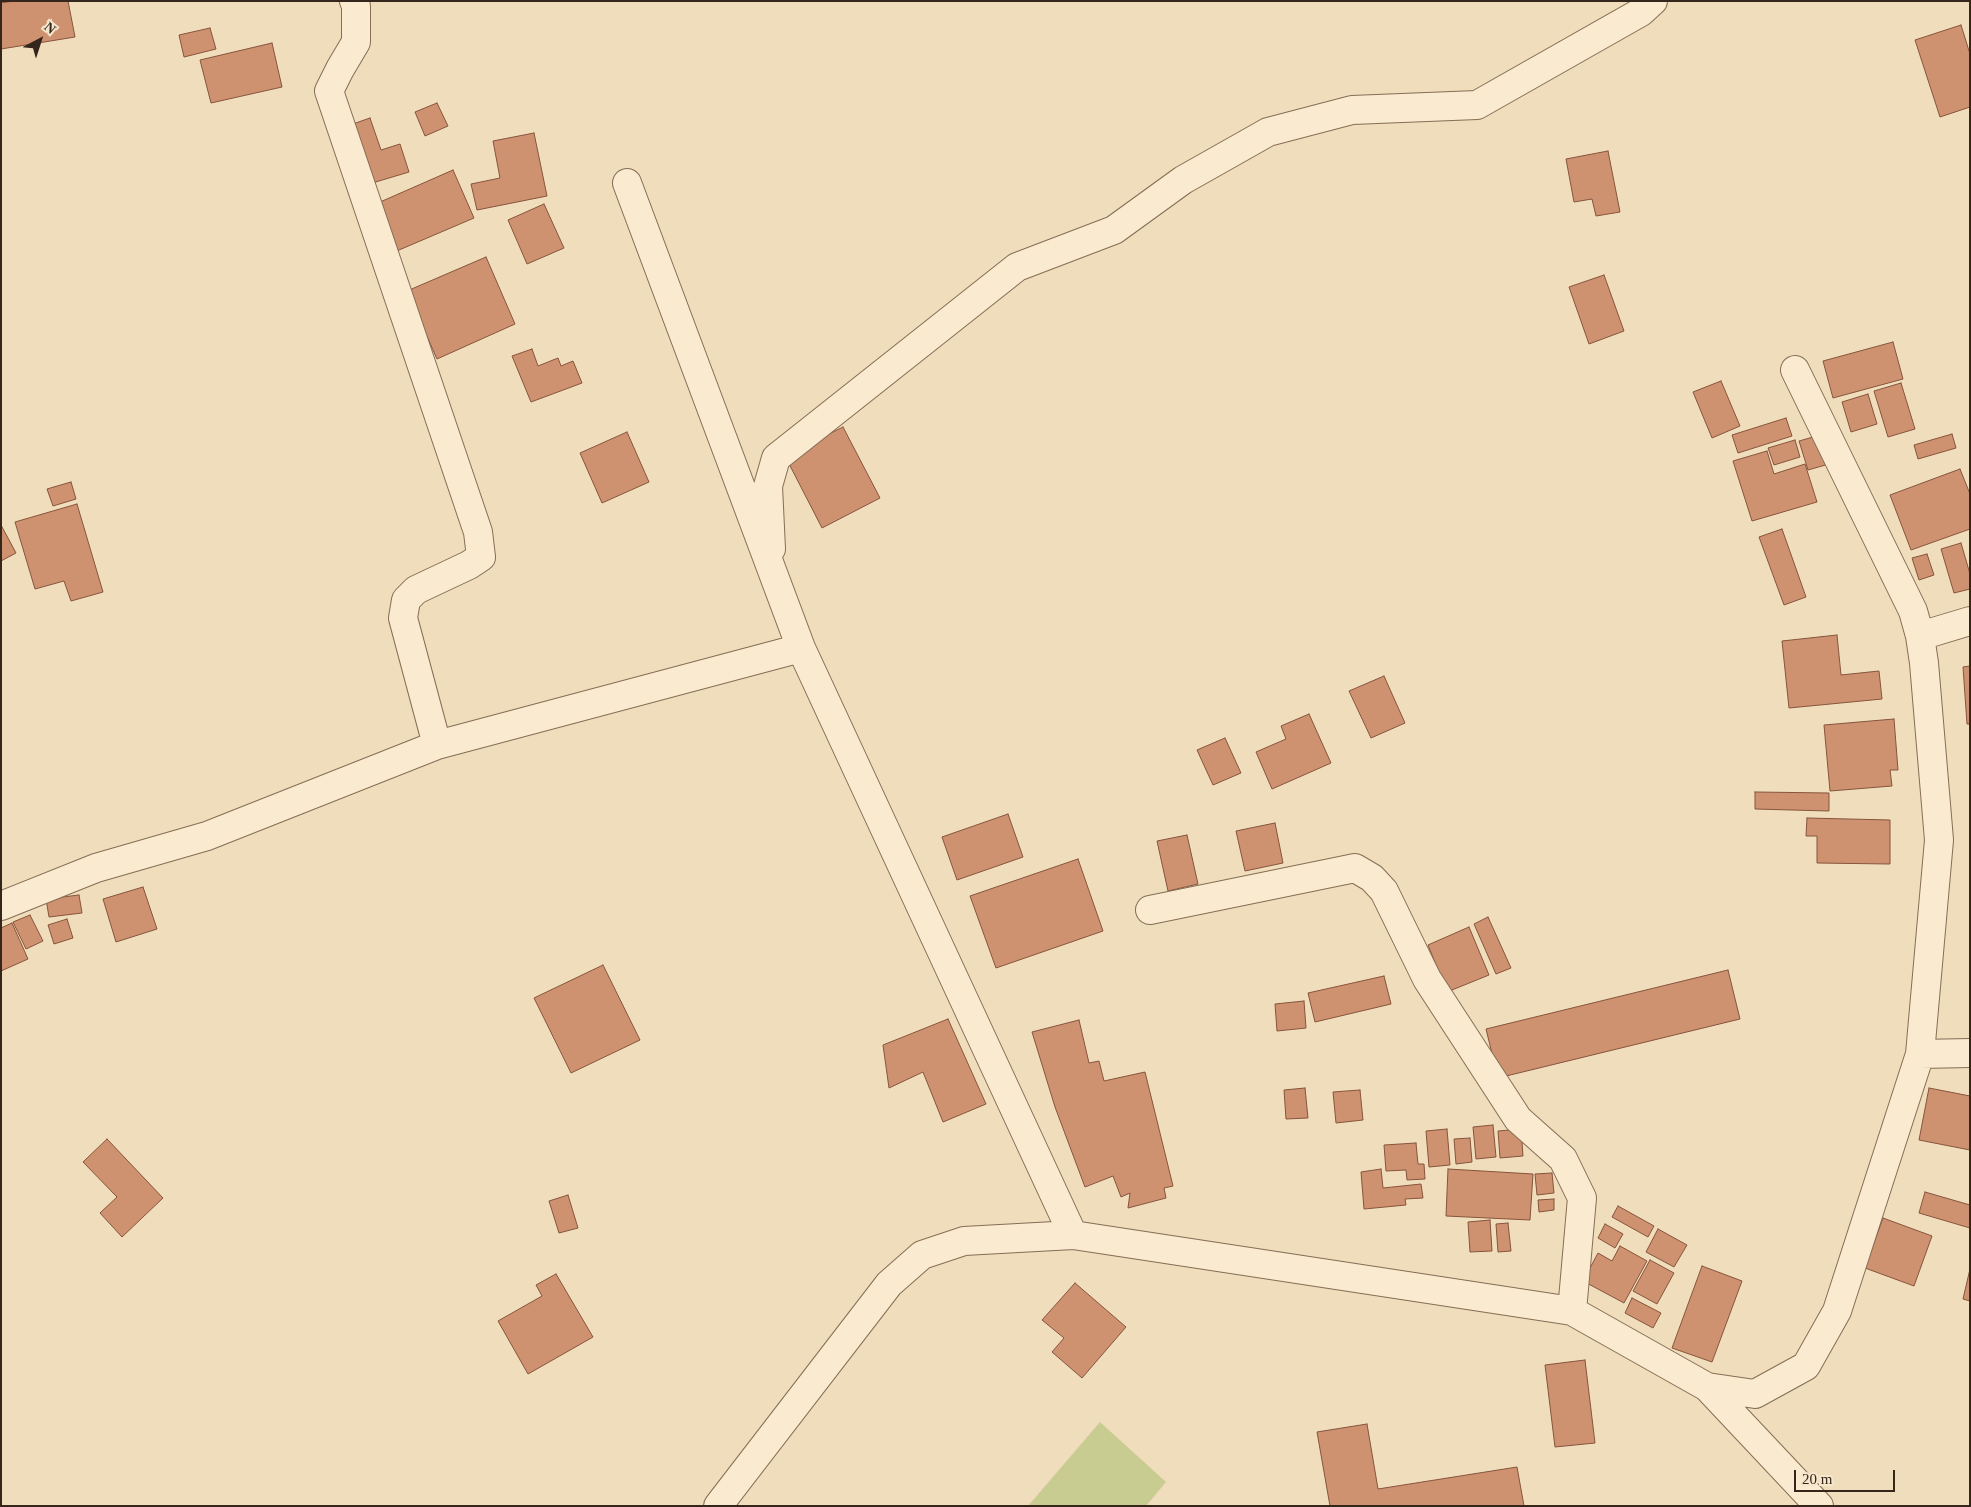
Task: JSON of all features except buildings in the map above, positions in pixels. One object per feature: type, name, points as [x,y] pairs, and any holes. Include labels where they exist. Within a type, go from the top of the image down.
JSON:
[{"type":"street","points":[[354,1],[356,6],[356,42],[329,91],[478,532],[481,557],[469,565],[416,590],[406,600],[403,618],[437,745]]},
{"type":"street","points":[[773,575],[768,486],[776,458],[1018,267],[1114,230],[1183,180],[1268,132],[1352,110],[1477,106],[1641,12],[1653,1]]},
{"type":"street","points":[[627,183],[801,648],[1073,1235]]},
{"type":"street","points":[[1707,1387],[1755,1394],[1806,1366],[1837,1311],[1920,1054],[1939,840],[1920,636],[1913,611],[1795,370]]},
{"type":"street","points":[[1920,636],[1970,621]]},
{"type":"street","points":[[1,906],[96,868],[207,836],[437,745],[801,648]]},
{"type":"street","points":[[1150,910],[1355,868],[1372,878],[1384,891],[1427,979],[1518,1119],[1563,1159],[1582,1198],[1572,1311]]},
{"type":"street","points":[[1920,1054],[1970,1053]]},
{"type":"street","points":[[718,1506],[889,1284],[922,1255],[964,1241],[1073,1235],[1572,1311],[1707,1387],[1819,1506]]},
{"type":"green space","points":[[1100,1422],[1166,1482],[1146,1506],[1028,1506]]}]
